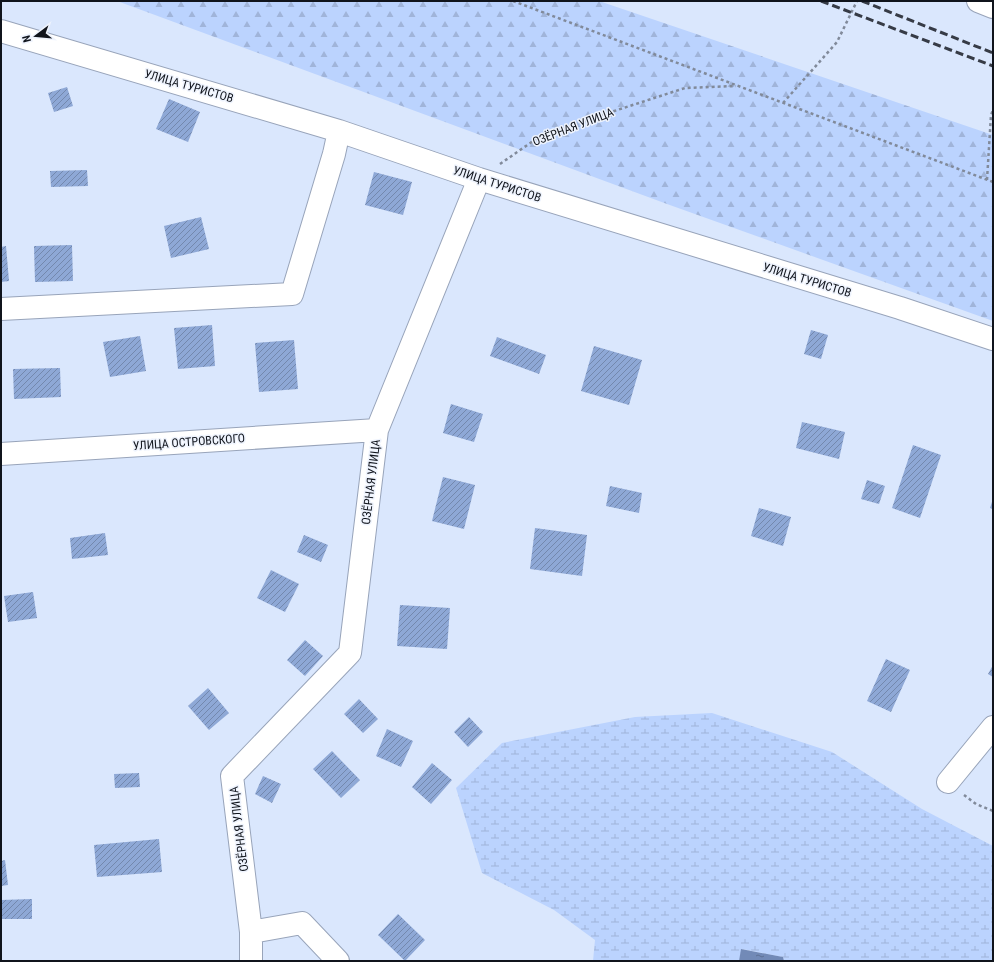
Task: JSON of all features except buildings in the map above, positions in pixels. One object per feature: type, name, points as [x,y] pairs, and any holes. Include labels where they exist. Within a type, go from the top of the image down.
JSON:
[{"type":"street","points":[[978,1],[993,7]]},
{"type":"street","name":"УЛИЦА ТУРИСТОВ","points":[[1,31],[339,130],[479,179],[900,308],[993,340]]},
{"type":"street","points":[[1,309],[292,294],[334,154],[339,130]]},
{"type":"street","name":"ОЗЁРНАЯ УЛИЦА","points":[[251,932],[232,776],[350,653],[377,430],[479,179]]},
{"type":"street","name":"УЛИЦА ОСТРОВСКОГО","points":[[1,454],[377,430]]},
{"type":"street","points":[[948,782],[993,727]]},
{"type":"street","points":[[252,961],[251,932],[302,923],[338,961]]},
{"type":"path","points":[[513,1],[993,182]]},
{"type":"path","points":[[783,103],[837,42],[857,1]]},
{"type":"path","name":"ОЗЁРНАЯ УЛИЦА","points":[[479,179],[536,139],[605,114],[685,88],[739,86]]},
{"type":"path","points":[[987,180],[991,115],[993,110]]},
{"type":"path","points":[[948,782],[976,804],[993,811]]},
{"type":"green space","points":[[117,1],[599,1],[993,135],[993,321],[667,204]]},
{"type":"green space","points":[[712,713],[832,752],[922,809],[993,846],[993,961],[784,961],[783,957],[742,949],[739,961],[593,961],[595,940],[554,910],[482,873],[456,788],[502,743],[635,717]]},
{"type":"water","points":[[741,949],[783,957],[784,961],[739,961]]},
{"type":"railway","points":[[821,1],[993,66]]},
{"type":"railway","points":[[862,1],[993,53]]}]
